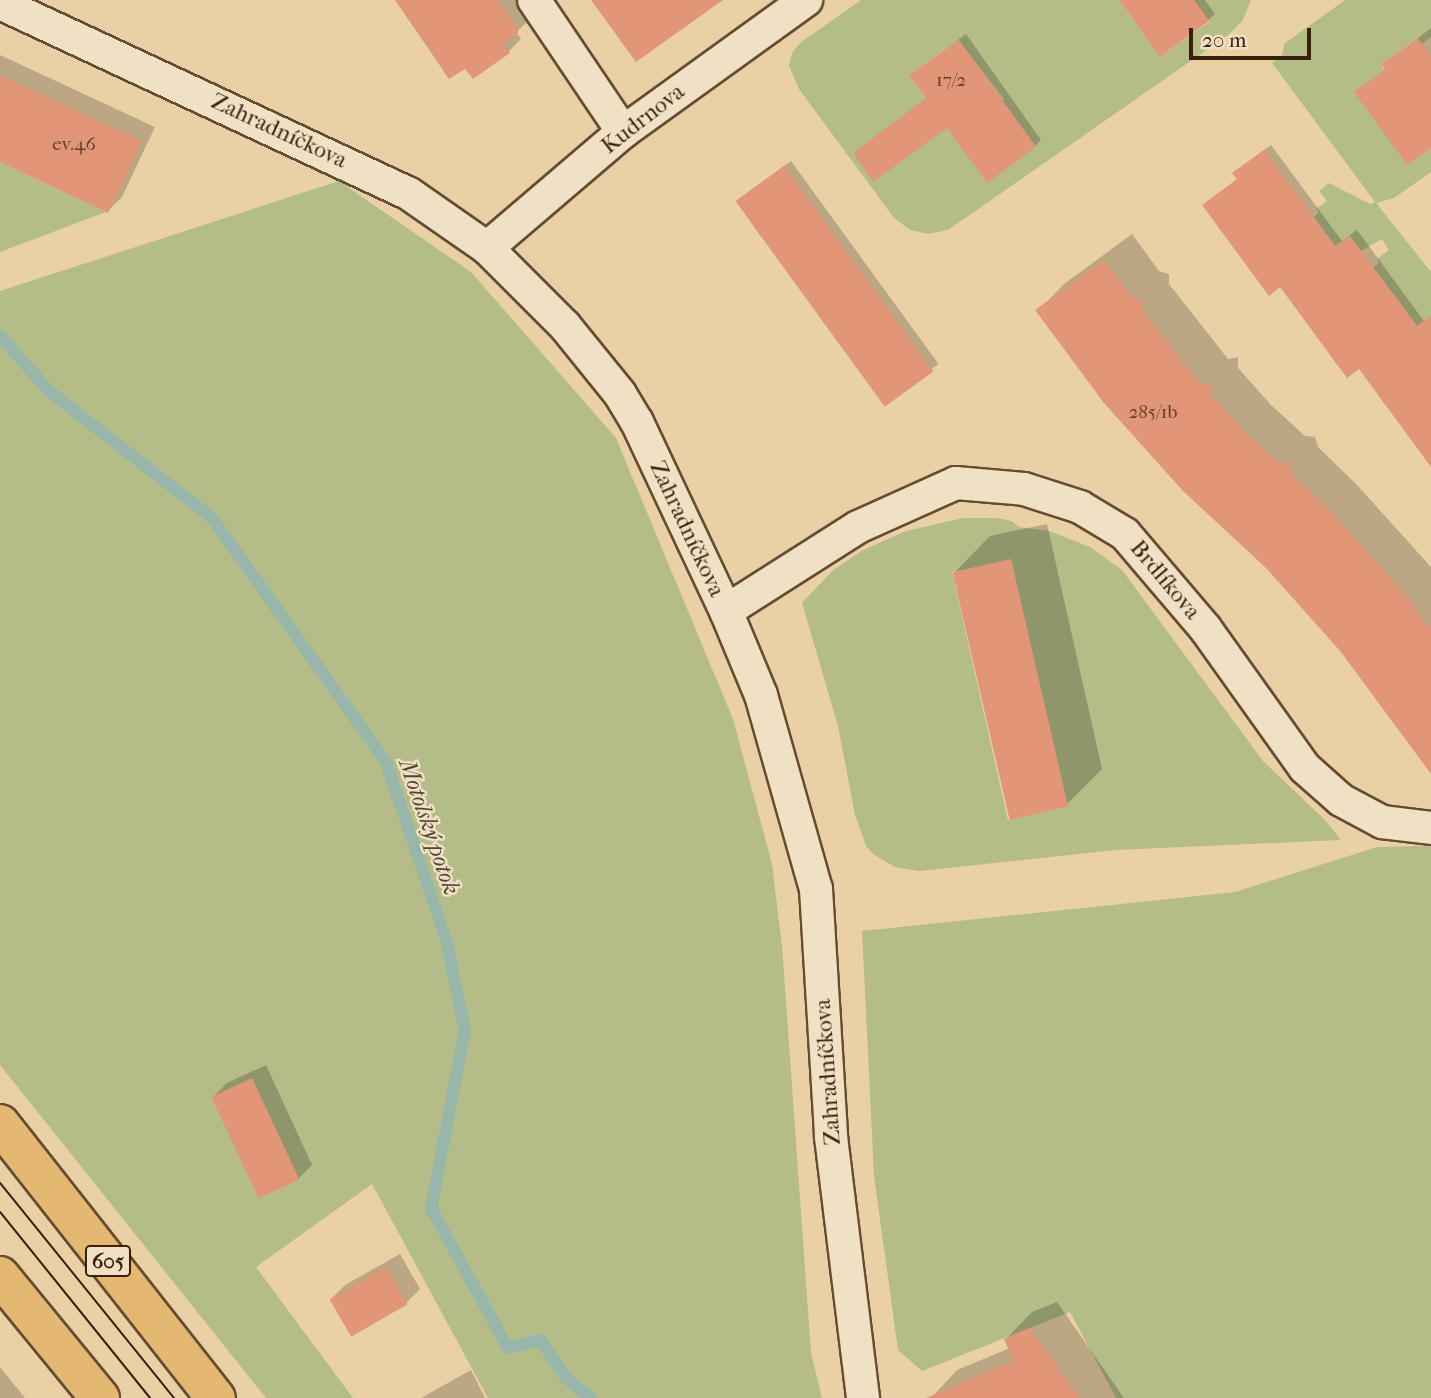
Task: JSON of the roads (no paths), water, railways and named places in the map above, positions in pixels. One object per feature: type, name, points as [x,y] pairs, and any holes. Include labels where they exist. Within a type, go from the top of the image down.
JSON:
[{"type":"main road","name":"605","points":[[0,1124],[216,1398]]},
{"type":"main road","points":[[0,1276],[100,1398]]},
{"type":"street","points":[[534,0],[623,132]]},
{"type":"street","name":"Kudrnova","points":[[487,248],[623,132],[807,0]]},
{"type":"street","name":"Zahradníčkova","points":[[0,3],[38,10],[408,193],[487,248],[565,326],[620,394],[637,422],[726,611],[761,695],[816,889],[831,1137],[863,1398]]},
{"type":"street","name":"Brdlíkova","points":[[726,611],[858,527],[956,483],[1024,489],[1080,507],[1125,534],[1205,628],[1305,768],[1341,800],[1382,822],[1431,828]]},
{"type":"waterway","name":"Motolský potok","points":[[0,336],[49,391],[212,518],[386,762],[446,939],[465,1030],[431,1208],[508,1348],[541,1340],[566,1378],[591,1398]]},
{"type":"tram line","points":[[0,1183],[174,1398]]},
{"type":"tram line","points":[[0,1212],[150,1398]]}]
